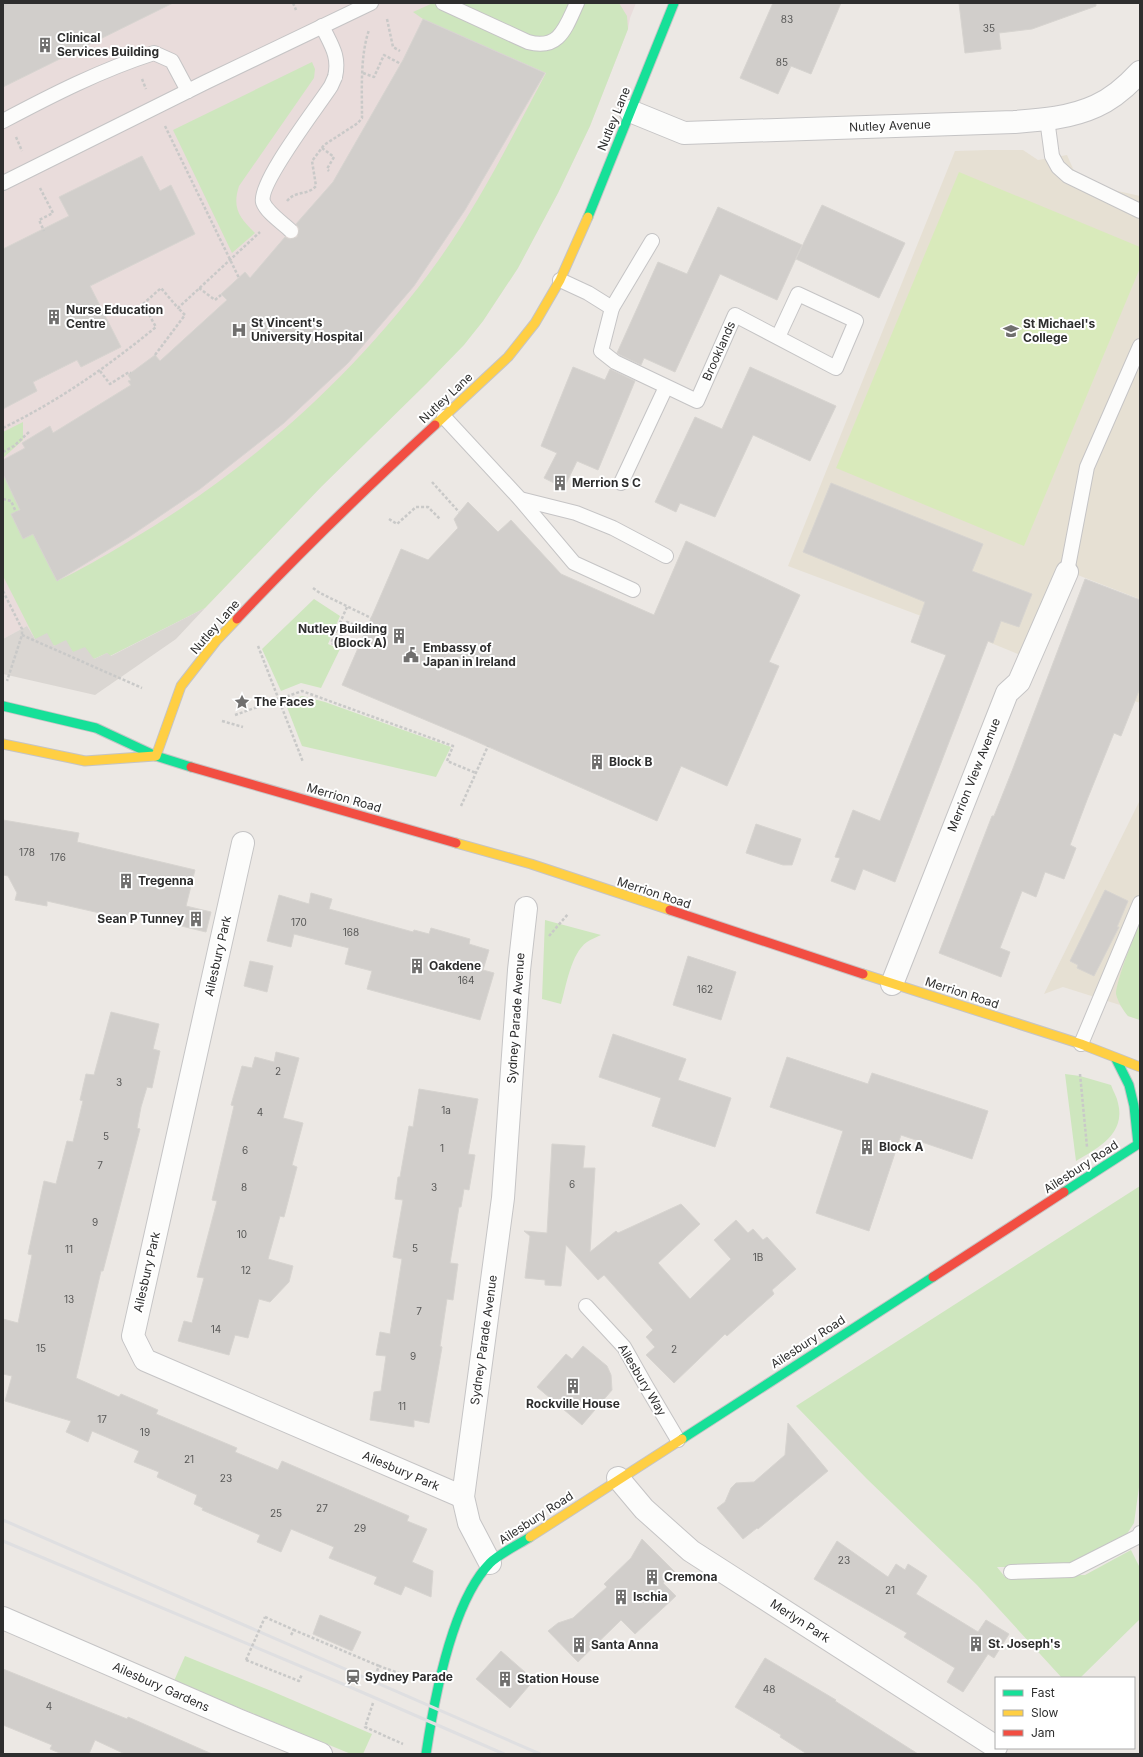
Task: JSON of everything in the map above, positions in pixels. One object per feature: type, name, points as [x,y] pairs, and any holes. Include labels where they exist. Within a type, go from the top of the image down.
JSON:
[{"type":"street","name":"Nutley Lane","points":[[156,756],[181,686],[216,641],[302,550],[508,357],[535,323],[560,280],[581,236],[674,3]]},
{"type":"street","name":"Nutley Avenue","points":[[630,111],[684,133],[998,123],[1047,119],[1077,113],[1097,106],[1112,97],[1140,72]]},
{"type":"street","name":"Merrion View Avenue","points":[[892,984],[1007,693],[1019,682],[1067,572]]},
{"type":"street","name":"Merrion Road","points":[[3,706],[96,728],[156,756],[233,780],[531,864],[892,984],[1081,1044],[1116,1059],[1140,1067]]},
{"type":"street","name":"Merrion Road","points":[[3,744],[85,762],[156,756]]},
{"type":"street","name":"Ailesbury Park","points":[[243,843],[133,1336],[145,1360],[463,1498]]},
{"type":"street","name":"Sydney Parade Avenue","points":[[490,1563],[469,1523],[463,1498],[503,1198],[519,970],[526,908]]},
{"type":"street","points":[[1116,1059],[1129,1085],[1134,1106],[1139,1144]]},
{"type":"street","name":"Ailesbury Road","points":[[490,1563],[618,1478],[1139,1144]]},
{"type":"street","name":"Merlyn Park","points":[[618,1478],[644,1509],[691,1551],[995,1747]]},
{"type":"street","points":[[426,1754],[432,1706],[454,1627],[472,1588],[490,1563]]},
{"type":"street","name":"Ailesbury Gardens","points":[[3,1618],[238,1720],[321,1754]]},
{"type":"lane","points":[[3,183],[188,91],[372,3]]},
{"type":"lane","points":[[443,3],[528,42],[538,44],[549,43],[558,38],[565,30],[577,3]]},
{"type":"lane","points":[[291,231],[269,211],[263,202],[263,193],[281,158],[306,124],[331,86],[335,77],[338,66],[336,55],[322,26]]},
{"type":"lane","points":[[3,121],[43,100],[130,61],[154,53],[172,61],[188,91]]},
{"type":"lane","points":[[1047,119],[1052,156],[1058,167],[1068,176],[1140,211]]},
{"type":"lane","points":[[560,280],[588,293],[612,308],[652,241]]},
{"type":"lane","name":"Brooklands","points":[[612,308],[601,351],[615,362],[696,401],[735,315],[778,338],[836,368],[856,321],[798,294],[778,338]]},
{"type":"lane","points":[[1067,572],[1087,467],[1140,346]]},
{"type":"lane","points":[[621,483],[666,387]]},
{"type":"lane","points":[[444,417],[520,500],[574,563],[633,590]]},
{"type":"lane","points":[[520,500],[576,513],[613,528],[666,556]]},
{"type":"lane","points":[[1081,1044],[1140,903]]},
{"type":"lane","name":"Ailesbury Way","points":[[586,1306],[624,1347],[678,1440]]},
{"type":"lane","points":[[1011,1572],[1072,1570],[1119,1547],[1139,1536],[1140,1533]]},
{"type":"path","points":[[292,3],[296,10]]},
{"type":"path","points":[[387,19],[393,47],[400,51]]},
{"type":"path","points":[[363,73],[374,77],[384,55],[401,64]]},
{"type":"path","points":[[322,148],[334,158],[327,169],[329,171]]},
{"type":"path","points":[[176,150],[239,278]]},
{"type":"path","points":[[199,288],[215,300],[221,295]]},
{"type":"path","points":[[155,355],[185,315],[178,308]]},
{"type":"path","points":[[3,428],[40,410],[100,372],[156,328]]},
{"type":"path","points":[[100,372],[110,384],[129,372],[131,373]]},
{"type":"path","points":[[3,452],[14,446],[30,431]]},
{"type":"path","points":[[432,482],[459,512]]},
{"type":"path","points":[[3,499],[11,501],[16,512]]},
{"type":"path","points":[[389,519],[397,524],[416,507],[428,507],[440,519]]},
{"type":"path","points":[[313,588],[320,593],[371,618]]},
{"type":"path","points":[[3,591],[22,628],[22,635],[7,681]]},
{"type":"path","points":[[348,607],[331,643],[337,645],[347,622],[358,626]]},
{"type":"path","points":[[22,635],[142,688]]},
{"type":"path","points":[[258,646],[303,762]]},
{"type":"path","points":[[235,715],[302,691],[321,696],[453,746],[447,761],[476,773]]},
{"type":"path","points":[[222,721],[243,727]]},
{"type":"path","points":[[461,806],[488,746]]},
{"type":"path","points":[[1080,1074],[1088,1154]]},
{"type":"path","points":[[302,1674],[299,1681],[246,1660],[264,1617],[380,1666],[438,1688]]},
{"type":"path","points":[[291,1635],[294,1630]]},
{"type":"path","points":[[377,1670],[380,1666]]},
{"type":"path","points":[[373,1703],[365,1727],[403,1744],[402,1752]]},
{"type":"shaded area","name":"St Vincent's University Hospital","points":[[3,3],[636,3],[630,18],[628,29],[590,126],[558,193],[518,268],[483,321],[427,383],[322,486],[205,608],[110,656],[74,652],[54,647],[35,639],[27,626],[3,639]]},
{"type":"shaded area","name":"St Michael's College","points":[[1023,150],[1038,160],[1067,155],[1074,171],[1113,190],[1140,196],[1140,703],[1104,690],[1137,598],[1057,567],[1023,656],[969,634],[788,566],[955,151]]},
{"type":"shaded area","points":[[205,608],[176,639],[95,695],[3,674],[3,639],[27,626],[35,639],[47,633],[54,646],[66,640],[73,652],[85,647],[94,659],[107,653],[111,656]]},
{"type":"shaded area","points":[[1140,800],[1140,1020],[1128,1016],[1120,1005],[1063,987],[1044,994]]},
{"type":"green space","points":[[433,3],[619,3],[627,16],[628,29],[590,126],[558,193],[518,268],[483,321],[464,345],[322,486],[205,608],[110,656],[107,653],[94,659],[35,639],[3,576],[3,474],[57,581],[84,568],[171,515],[214,485],[256,453],[297,418],[335,382],[372,343],[406,303],[438,261],[468,216],[546,73],[423,19],[413,12]]},
{"type":"green space","points":[[312,62],[315,69],[314,78],[239,186],[236,200],[238,212],[255,233],[232,253],[173,130]]},
{"type":"green space","points":[[959,172],[1140,247],[1140,268],[1024,546],[836,468]]},
{"type":"green space","points":[[23,422],[23,440],[3,458],[3,432]]},
{"type":"green space","points":[[314,599],[340,616],[328,644],[340,649],[321,688],[301,683],[281,691],[262,649]]},
{"type":"green space","points":[[302,696],[325,702],[451,747],[436,777],[302,746],[285,702]]},
{"type":"green space","points":[[545,920],[601,935],[587,942],[581,947],[573,962],[561,1004],[542,999]]},
{"type":"green space","points":[[1140,921],[1140,1020],[1128,1016],[1121,1006],[1116,994],[1122,970]]},
{"type":"green space","points":[[1065,1074],[1080,1076],[1111,1085],[1117,1101],[1119,1114],[1118,1123],[1114,1132],[1108,1139],[1093,1151],[1076,1161]]},
{"type":"green space","points":[[1140,1186],[1140,1480],[1134,1523],[1125,1537],[1071,1564],[1045,1567],[997,1567],[1005,1577],[1085,1575],[1131,1550],[1140,1568],[1140,1619],[1081,1677],[1061,1677],[977,1585],[867,1479],[796,1406]]},
{"type":"green space","points":[[185,1656],[372,1734],[363,1754],[351,1754],[174,1681]]},
{"type":"building","name":"Clinical Services Building","points":[[3,3],[173,3],[3,87]]},
{"type":"building","points":[[773,3],[841,3],[811,74],[791,66],[778,94],[740,78]]},
{"type":"building","points":[[959,3],[1096,3],[1096,6],[1032,29],[999,33],[1001,49],[965,53]]},
{"type":"building","points":[[423,19],[545,73],[465,210],[414,286],[348,363],[284,423],[200,489],[129,537],[57,581],[33,534],[23,539],[11,514],[20,510],[3,474],[3,460],[25,448],[22,443],[50,426],[53,433],[131,385],[128,381],[131,380],[128,375],[155,355],[160,361],[227,300],[221,294],[245,272],[250,278],[285,237],[290,239],[297,237],[299,229],[296,224],[333,182],[403,60]]},
{"type":"building","name":"Nurse Education Centre","points":[[142,156],[160,191],[171,185],[195,234],[90,286],[121,347],[81,367],[77,360],[33,382],[37,391],[3,409],[3,249],[69,216],[59,197]]},
{"type":"building","points":[[822,205],[905,243],[879,298],[796,259]]},
{"type":"building","points":[[718,207],[802,245],[777,300],[720,274],[675,372],[644,358],[641,365],[617,353],[658,262],[687,274]]},
{"type":"building","points":[[573,367],[605,380],[610,369],[635,381],[598,470],[577,461],[564,488],[544,478],[557,453],[541,446]]},
{"type":"building","points":[[750,367],[836,406],[810,461],[753,435],[715,517],[680,503],[676,512],[655,502],[695,417],[722,429]]},
{"type":"building","points":[[831,483],[983,544],[972,571],[1032,594],[1019,627],[1001,621],[993,643],[988,641],[895,882],[863,869],[855,890],[831,881],[840,858],[835,857],[853,810],[880,821],[946,655],[911,642],[925,602],[803,552]]},
{"type":"building","points":[[468,502],[498,532],[511,520],[561,574],[654,615],[686,541],[800,595],[769,662],[779,666],[727,786],[681,766],[657,821],[466,737],[342,685],[401,549],[428,560],[458,528],[454,519]]},
{"type":"building","points":[[1085,579],[1140,600],[1140,688],[1121,736],[1114,733],[1087,800],[1070,845],[1076,848],[1064,879],[1045,872],[1036,897],[1022,891],[1000,948],[1010,952],[1001,977],[939,953],[992,816],[994,816],[1012,771]]},
{"type":"building","points":[[3,820],[79,833],[77,842],[195,870],[186,906],[211,912],[206,932],[136,915],[135,921],[47,901],[47,906],[15,900],[17,893],[8,876],[3,875]]},
{"type":"building","points":[[756,824],[801,839],[792,865],[783,865],[746,853]]},
{"type":"building","points":[[1105,890],[1128,901],[1117,927],[1119,927],[1094,976],[1077,968],[1078,965],[1070,961]]},
{"type":"building","points":[[311,893],[332,899],[329,909],[413,932],[414,930],[429,934],[431,928],[470,939],[469,944],[489,950],[483,970],[494,973],[480,1020],[367,989],[372,971],[345,964],[349,948],[294,934],[291,947],[267,941],[279,895],[309,904]]},
{"type":"building","points":[[688,956],[736,972],[721,1020],[673,1005]]},
{"type":"building","points":[[250,961],[273,966],[267,992],[244,986]]},
{"type":"building","points":[[111,1012],[159,1024],[153,1049],[160,1051],[152,1088],[147,1087],[141,1107],[137,1128],[140,1129],[103,1271],[101,1271],[76,1378],[119,1397],[121,1394],[158,1410],[156,1414],[237,1448],[235,1452],[278,1470],[282,1461],[409,1516],[407,1521],[427,1529],[412,1562],[433,1571],[431,1597],[405,1586],[401,1595],[374,1584],[377,1577],[329,1558],[334,1547],[291,1529],[281,1552],[257,1542],[260,1535],[202,1510],[203,1508],[194,1504],[197,1495],[157,1477],[159,1472],[134,1462],[139,1451],[92,1431],[88,1442],[66,1432],[71,1421],[5,1401],[12,1376],[3,1374],[3,1319],[18,1323],[32,1255],[28,1254],[44,1181],[56,1184],[67,1141],[73,1142],[83,1101],[80,1100],[86,1074],[94,1075]]},
{"type":"building","points":[[613,1034],[686,1059],[678,1080],[731,1098],[715,1147],[652,1126],[661,1098],[599,1077]]},
{"type":"building","points":[[276,1052],[299,1058],[283,1118],[303,1123],[292,1165],[297,1167],[284,1217],[280,1216],[268,1259],[293,1266],[289,1282],[270,1302],[259,1299],[248,1338],[235,1335],[229,1355],[178,1341],[184,1321],[192,1323],[204,1278],[197,1277],[217,1201],[212,1200],[234,1106],[231,1105],[242,1066],[252,1068],[255,1057],[274,1062]]},
{"type":"building","name":"Block A","points":[[787,1057],[868,1084],[872,1073],[988,1111],[972,1159],[901,1135],[869,1231],[816,1213],[843,1131],[770,1107]]},
{"type":"building","points":[[419,1089],[478,1099],[468,1154],[475,1155],[469,1190],[464,1189],[461,1207],[459,1207],[450,1263],[458,1264],[453,1300],[447,1299],[440,1346],[442,1347],[429,1423],[414,1420],[414,1427],[370,1420],[374,1392],[381,1391],[386,1356],[376,1355],[380,1332],[390,1334],[402,1259],[393,1257],[403,1200],[395,1199],[409,1126],[413,1127]]},
{"type":"building","points":[[552,1144],[585,1146],[583,1168],[595,1168],[590,1252],[616,1231],[618,1233],[681,1204],[700,1224],[658,1263],[690,1299],[731,1259],[714,1240],[736,1220],[748,1233],[753,1229],[763,1240],[767,1237],[796,1269],[772,1290],[774,1294],[727,1336],[725,1334],[674,1383],[646,1355],[655,1347],[646,1337],[653,1330],[604,1275],[598,1280],[566,1245],[561,1286],[545,1285],[545,1280],[525,1278],[530,1236],[524,1231],[547,1233]]},
{"type":"building","name":"Rockville House","points":[[583,1346],[607,1366],[611,1375],[612,1390],[582,1425],[537,1387],[566,1354],[572,1359]]},
{"type":"building","points":[[788,1423],[828,1471],[758,1529],[757,1528],[743,1539],[717,1508],[725,1502],[731,1488],[736,1483],[754,1482],[785,1455]]},
{"type":"building","points":[[642,1539],[675,1572],[663,1583],[676,1596],[635,1634],[621,1620],[578,1662],[548,1631],[558,1623],[573,1618],[607,1587],[604,1584],[631,1558]]},
{"type":"building","points":[[837,1541],[888,1577],[896,1564],[905,1570],[908,1564],[927,1576],[916,1594],[978,1632],[986,1620],[1009,1634],[994,1658],[988,1654],[963,1692],[947,1682],[955,1668],[904,1637],[907,1633],[814,1579]]},
{"type":"building","points":[[320,1615],[361,1632],[352,1651],[313,1634]]},
{"type":"building","name":"Station House","points":[[501,1651],[534,1680],[510,1708],[476,1679]]},
{"type":"building","points":[[765,1658],[836,1700],[835,1701],[918,1754],[807,1754],[780,1737],[781,1735],[735,1707]]},
{"type":"building","points":[[3,1669],[127,1719],[128,1717],[212,1754],[125,1754],[95,1740],[89,1754],[62,1754],[50,1749],[52,1745],[3,1725]]},
{"type":"railway","points":[[3,1520],[540,1754]]},
{"type":"railway","points":[[3,1541],[350,1687],[504,1754]]},
{"type":"traffic: fast","points":[[588,217],[674,3]]},
{"type":"traffic: fast","points":[[3,706],[96,728],[156,756],[191,767]]},
{"type":"traffic: fast","points":[[1116,1059],[1129,1085],[1134,1106],[1138,1144]]},
{"type":"traffic: fast","points":[[1064,1192],[1140,1143]]},
{"type":"traffic: fast","points":[[682,1439],[933,1277]]},
{"type":"traffic: fast","points":[[426,1754],[439,1680],[446,1653],[465,1602],[476,1580],[490,1563],[530,1537]]},
{"type":"traffic: slow","points":[[435,425],[508,357],[535,323],[560,280],[588,217]]},
{"type":"traffic: slow","points":[[156,756],[181,686],[216,641],[237,619]]},
{"type":"traffic: slow","points":[[3,744],[85,761],[155,756]]},
{"type":"traffic: slow","points":[[456,843],[531,864],[670,910]]},
{"type":"traffic: slow","points":[[863,974],[1081,1044],[1140,1067]]},
{"type":"traffic: slow","points":[[530,1537],[682,1439]]},
{"type":"traffic: jam","points":[[237,619],[334,520],[435,425]]},
{"type":"traffic: jam","points":[[191,767],[456,843]]},
{"type":"traffic: jam","points":[[670,910],[863,974]]},
{"type":"traffic: jam","points":[[933,1277],[1064,1192]]},
{"type":"place","name":"Clinical Services Building","points":[[45,45]]},
{"type":"place","name":"Nurse Education Centre","points":[[54,317]]},
{"type":"place","name":"St Vincent's University Hospital","points":[[239,330]]},
{"type":"place","name":"St Michael's College","points":[[1011,331]]},
{"type":"place","name":"Merrion S C","points":[[560,483]]},
{"type":"place","name":"Nutley Building (Block A)","points":[[399,636]]},
{"type":"place","name":"Embassy of Japan in Ireland","points":[[411,655]]},
{"type":"place","name":"The Faces","points":[[242,702]]},
{"type":"place","name":"Block B","points":[[597,762]]},
{"type":"place","name":"Tregenna","points":[[126,881]]},
{"type":"place","name":"Sean P Tunney","points":[[196,919]]},
{"type":"place","name":"Oakdene","points":[[417,966]]},
{"type":"place","name":"Block A","points":[[867,1147]]},
{"type":"place","name":"Rockville House","points":[[573,1386]]},
{"type":"place","name":"Cremona","points":[[652,1577]]},
{"type":"place","name":"Ischia","points":[[621,1597]]},
{"type":"place","name":"St. Joseph's","points":[[976,1644]]},
{"type":"place","name":"Santa Anna","points":[[579,1645]]},
{"type":"place","name":"Sydney Parade","points":[[353,1677]]},
{"type":"place","name":"Station House","points":[[505,1679]]}]
